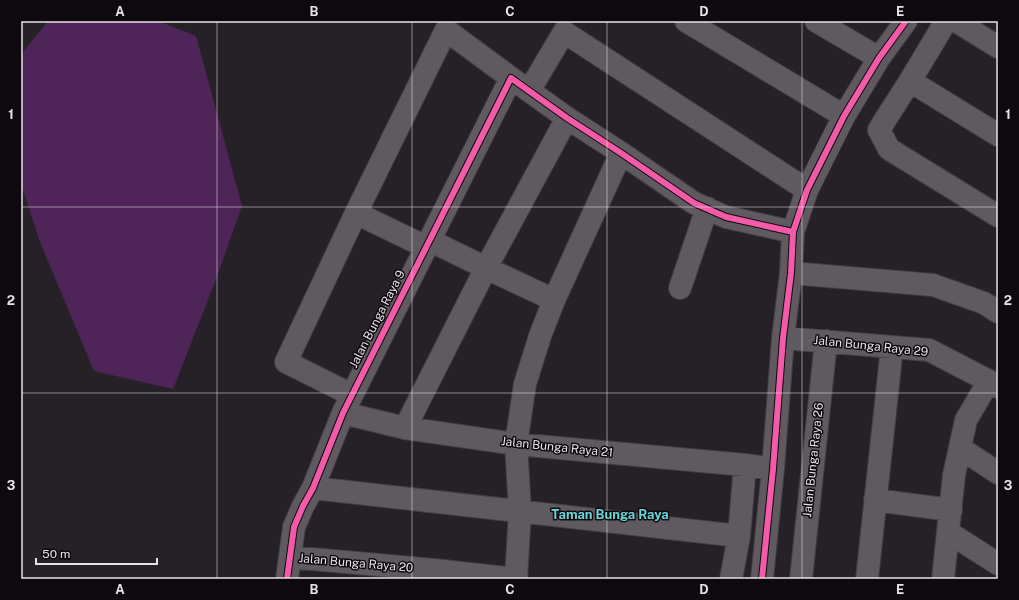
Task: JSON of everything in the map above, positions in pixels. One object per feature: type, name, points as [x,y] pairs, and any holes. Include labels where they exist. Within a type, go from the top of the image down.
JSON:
[{"type":"street","points":[[686,21],[844,116]]},
{"type":"street","points":[[816,21],[878,58]]},
{"type":"street","points":[[762,579],[773,469],[783,338],[791,273],[793,232],[807,190],[844,116],[878,58],[906,21]]},
{"type":"street","points":[[946,21],[880,130],[889,149],[998,216]]},
{"type":"street","points":[[956,21],[981,28],[998,47]]},
{"type":"street","points":[[554,300],[486,268],[356,213],[446,30],[567,118],[694,203],[726,217],[793,232]]},
{"type":"street","points":[[529,91],[564,32],[807,190]]},
{"type":"street","name":"Jalan Bunga Raya 9","points":[[287,579],[294,527],[302,506],[313,488],[347,404],[511,78]]},
{"type":"street","points":[[910,81],[998,135]]},
{"type":"street","points":[[405,428],[486,268],[567,118]]},
{"type":"street","points":[[517,579],[520,512],[516,444],[525,384],[540,336],[554,300],[621,153]]},
{"type":"street","points":[[680,288],[706,208]]},
{"type":"street","name":"Jalan Bunga Raya 21","points":[[356,213],[286,362],[347,404],[405,428],[516,444],[745,465],[773,469]]},
{"type":"street","points":[[791,273],[932,285],[984,303],[998,312]]},
{"type":"street","name":"Jalan Bunga Raya 29","points":[[783,338],[929,350],[993,384]]},
{"type":"street","name":"Jalan Bunga Raya 26","points":[[801,579],[826,341]]},
{"type":"street","points":[[867,579],[892,347]]},
{"type":"street","points":[[943,579],[954,475],[966,420],[993,384]]},
{"type":"street","points":[[960,448],[998,473]]},
{"type":"street","points":[[731,579],[739,536],[745,465]]},
{"type":"street","points":[[313,488],[739,536]]},
{"type":"street","points":[[875,500],[951,510]]},
{"type":"street","points":[[948,532],[998,564]]},
{"type":"street","name":"Jalan Bunga Raya 20","points":[[290,557],[433,574],[517,579]]},
{"type":"shaded area","points":[[48,21],[158,21],[196,36],[242,206],[215,282],[173,389],[94,371],[40,242],[21,184],[21,67],[24,51]]},
{"type":"cycle path","points":[[762,579],[773,469],[783,338],[791,273],[793,232],[807,190],[844,116],[879,58],[906,21]]},
{"type":"cycle path","points":[[287,579],[294,527],[313,488],[343,413],[511,78],[567,118],[694,203],[726,217],[793,232]]},
{"type":"district","name":"Taman Bunga Raya","points":[[610,514]]}]
